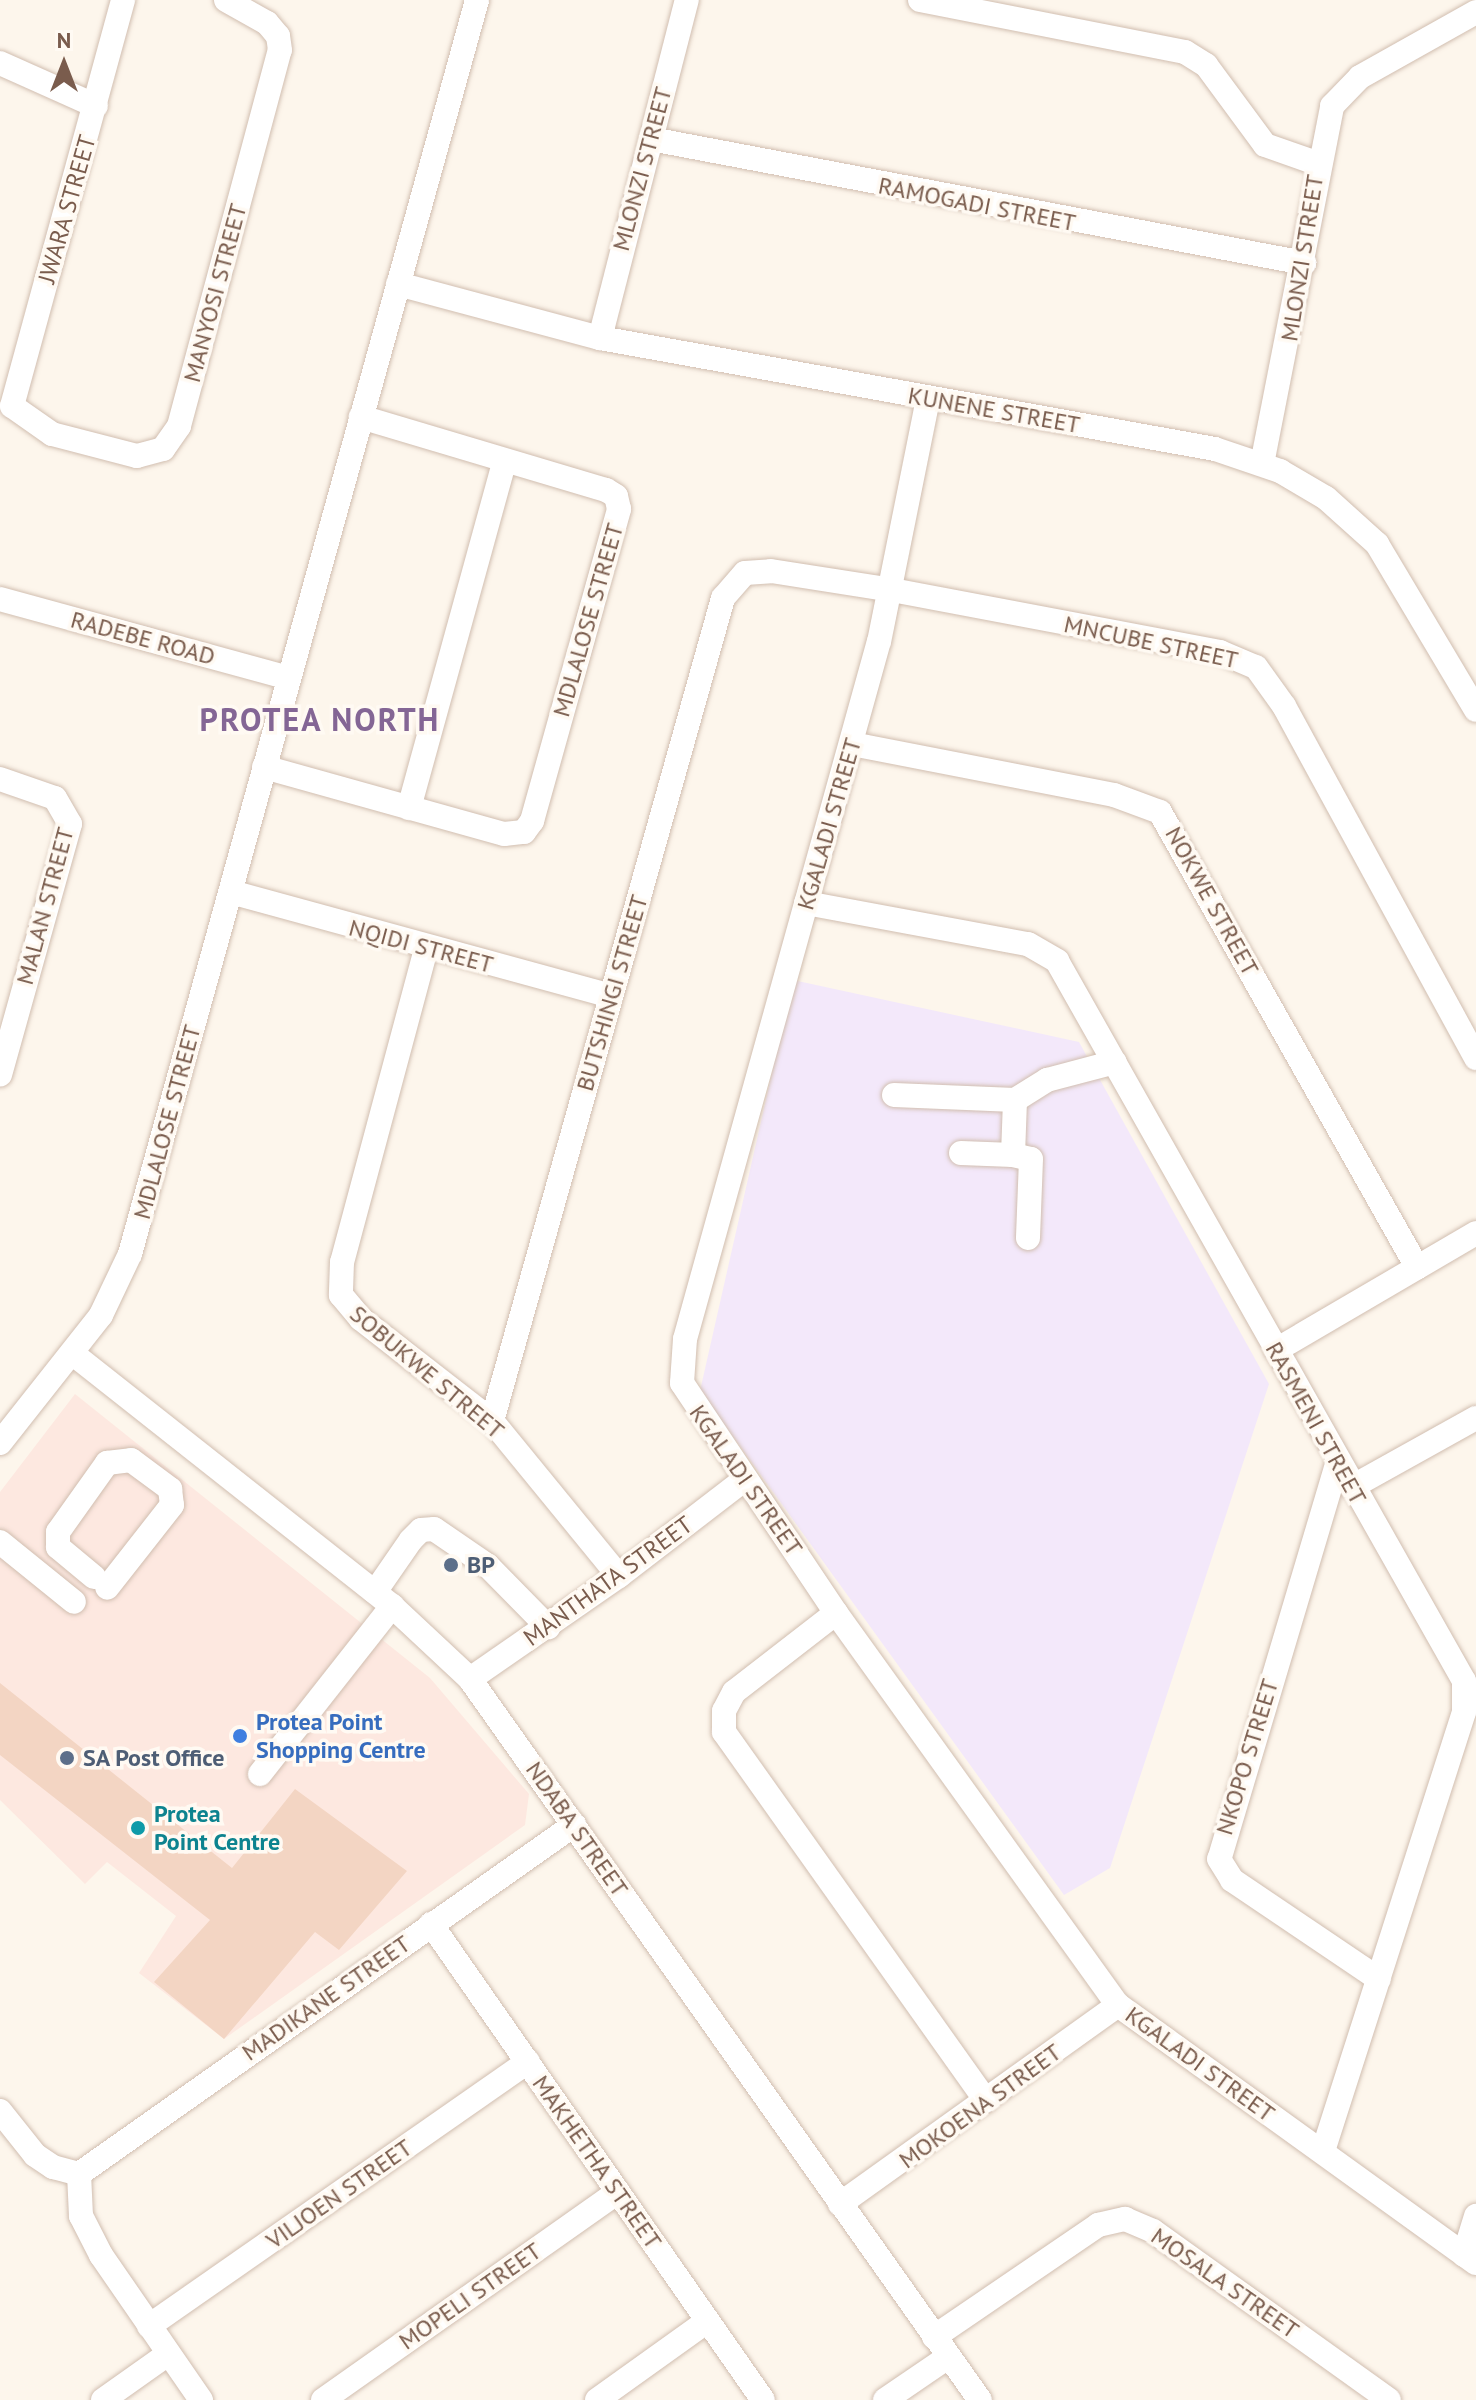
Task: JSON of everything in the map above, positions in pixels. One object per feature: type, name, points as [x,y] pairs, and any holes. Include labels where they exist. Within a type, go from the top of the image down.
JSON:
[{"type":"street","name":"JWARA STREET","points":[[6,406],[96,106],[123,0]]},
{"type":"street","name":"MANYOSI STREET","points":[[6,406],[52,434],[137,456],[163,449],[179,426],[280,50],[278,36],[267,23],[226,0]]},
{"type":"street","name":"MDLALOSE STREET","points":[[0,1443],[72,1353],[113,1294],[130,1254],[231,892],[286,677],[477,0]]},
{"type":"street","name":"MLONZI STREET","points":[[600,338],[687,0]]},
{"type":"street","name":"MLONZI STREET","points":[[920,0],[1185,52],[1206,65],[1265,145],[1319,164],[1304,263],[1262,464]]},
{"type":"street","points":[[1319,164],[1332,106],[1347,87],[1476,12]]},
{"type":"street","points":[[0,63],[96,106]]},
{"type":"street","name":"RAMOGADI STREET","points":[[651,139],[1304,263]]},
{"type":"street","name":"KUNENE STREET","points":[[398,284],[600,338],[1215,449],[1262,464],[1318,492],[1377,544],[1476,710]]},
{"type":"street","name":"KGALADI STREET","points":[[928,399],[892,590],[680,1369],[686,1394],[836,1613],[1118,2005],[1470,2259]]},
{"type":"street","name":"MDLALOSE STREET","points":[[264,767],[504,834],[527,829],[611,539],[619,506],[614,494],[361,417]]},
{"type":"street","points":[[409,808],[504,463]]},
{"type":"street","name":"MNCUBE STREET","points":[[745,573],[771,571],[892,590],[1220,652],[1256,667],[1277,694],[1476,1058]]},
{"type":"street","name":"BUTSHINGI STREET","points":[[492,1421],[723,598],[745,573]]},
{"type":"street","name":"RADEBE ROAD","points":[[0,599],[286,677]]},
{"type":"street","name":"NOKWE STREET","points":[[852,744],[1114,795],[1160,812],[1417,1267]]},
{"type":"street","name":"MALAN STREET","points":[[0,779],[55,798],[70,824],[0,1074]]},
{"type":"street","name":"NQIDI STREET","points":[[231,892],[426,949],[611,996]]},
{"type":"street","name":"RASMENI STREET","points":[[806,903],[1042,949],[1061,966],[1467,1690],[1464,1712],[1323,2151]]},
{"type":"street","name":"SOBUKWE STREET","points":[[426,949],[340,1287],[353,1313],[492,1421],[619,1576]]},
{"type":"street","points":[[894,1095],[1015,1100],[1047,1080],[1115,1062]]},
{"type":"street","points":[[1013,1155],[1015,1100]]},
{"type":"street","points":[[961,1153],[1013,1155],[1031,1159],[1028,1238]]},
{"type":"street","points":[[1276,1350],[1476,1233]]},
{"type":"street","name":"NDABA STREET","points":[[72,1353],[384,1599],[470,1679],[980,2400]]},
{"type":"street","points":[[1352,1487],[1476,1418]]},
{"type":"street","points":[[131,1460],[170,1489],[172,1505],[100,1582],[58,1547],[58,1532],[107,1463],[131,1460]]},
{"type":"street","name":"NKOPO STREET","points":[[1338,1461],[1219,1859],[1232,1880],[1379,1979]]},
{"type":"street","name":"MANTHATA STREET","points":[[470,1679],[619,1576],[745,1479]]},
{"type":"street","points":[[260,1774],[384,1599],[411,1540],[434,1529],[488,1566],[548,1627]]},
{"type":"street","points":[[0,1542],[74,1602]]},
{"type":"street","points":[[836,1613],[734,1692],[724,1711],[724,1732],[986,2100]]},
{"type":"street","name":"MADIKANE STREET","points":[[79,2174],[574,1825]]},
{"type":"street","name":"MAKHETHA STREET","points":[[431,1924],[763,2400]]},
{"type":"street","name":"MOKOENA STREET","points":[[840,2204],[1118,2005]]},
{"type":"street","name":"VILJOEN STREET","points":[[149,2326],[528,2062]]},
{"type":"street","points":[[0,2111],[35,2155],[53,2167],[79,2174],[81,2216],[149,2326],[201,2400]]},
{"type":"street","name":"MOPELI STREET","points":[[323,2400],[618,2192]]},
{"type":"street","points":[[1470,2259],[1476,2216]]},
{"type":"street","name":"MOSALA STREET","points":[[885,2400],[941,2347],[1098,2225],[1125,2219],[1153,2231],[1389,2400]]},
{"type":"street","points":[[597,2400],[706,2322]]},
{"type":"street","points":[[103,2400],[168,2354]]},
{"type":"shaded area","points":[[793,980],[1079,1042],[1269,1384],[1110,1868],[1064,1895],[700,1391]]},
{"type":"shaded area","name":"Protea Point Shopping Centre","points":[[75,1394],[430,1678],[529,1794],[525,1825],[224,2039],[139,1973],[176,1916],[107,1862],[85,1884],[0,1800],[0,1492]]},
{"type":"building","name":"Protea Point Centre","points":[[0,1683],[232,1868],[295,1789],[407,1871],[339,1950],[315,1932],[224,2039],[154,1982],[210,1920],[0,1755]]},
{"type":"place","name":"BP","points":[[451,1565]]},
{"type":"place","name":"Protea Point Shopping Centre","points":[[240,1736]]},
{"type":"place","name":"SA Post Office","points":[[67,1758]]},
{"type":"place","name":"Protea Point Centre","points":[[138,1828]]},
{"type":"district","name":"PROTEA NORTH","points":[[320,719]]}]
